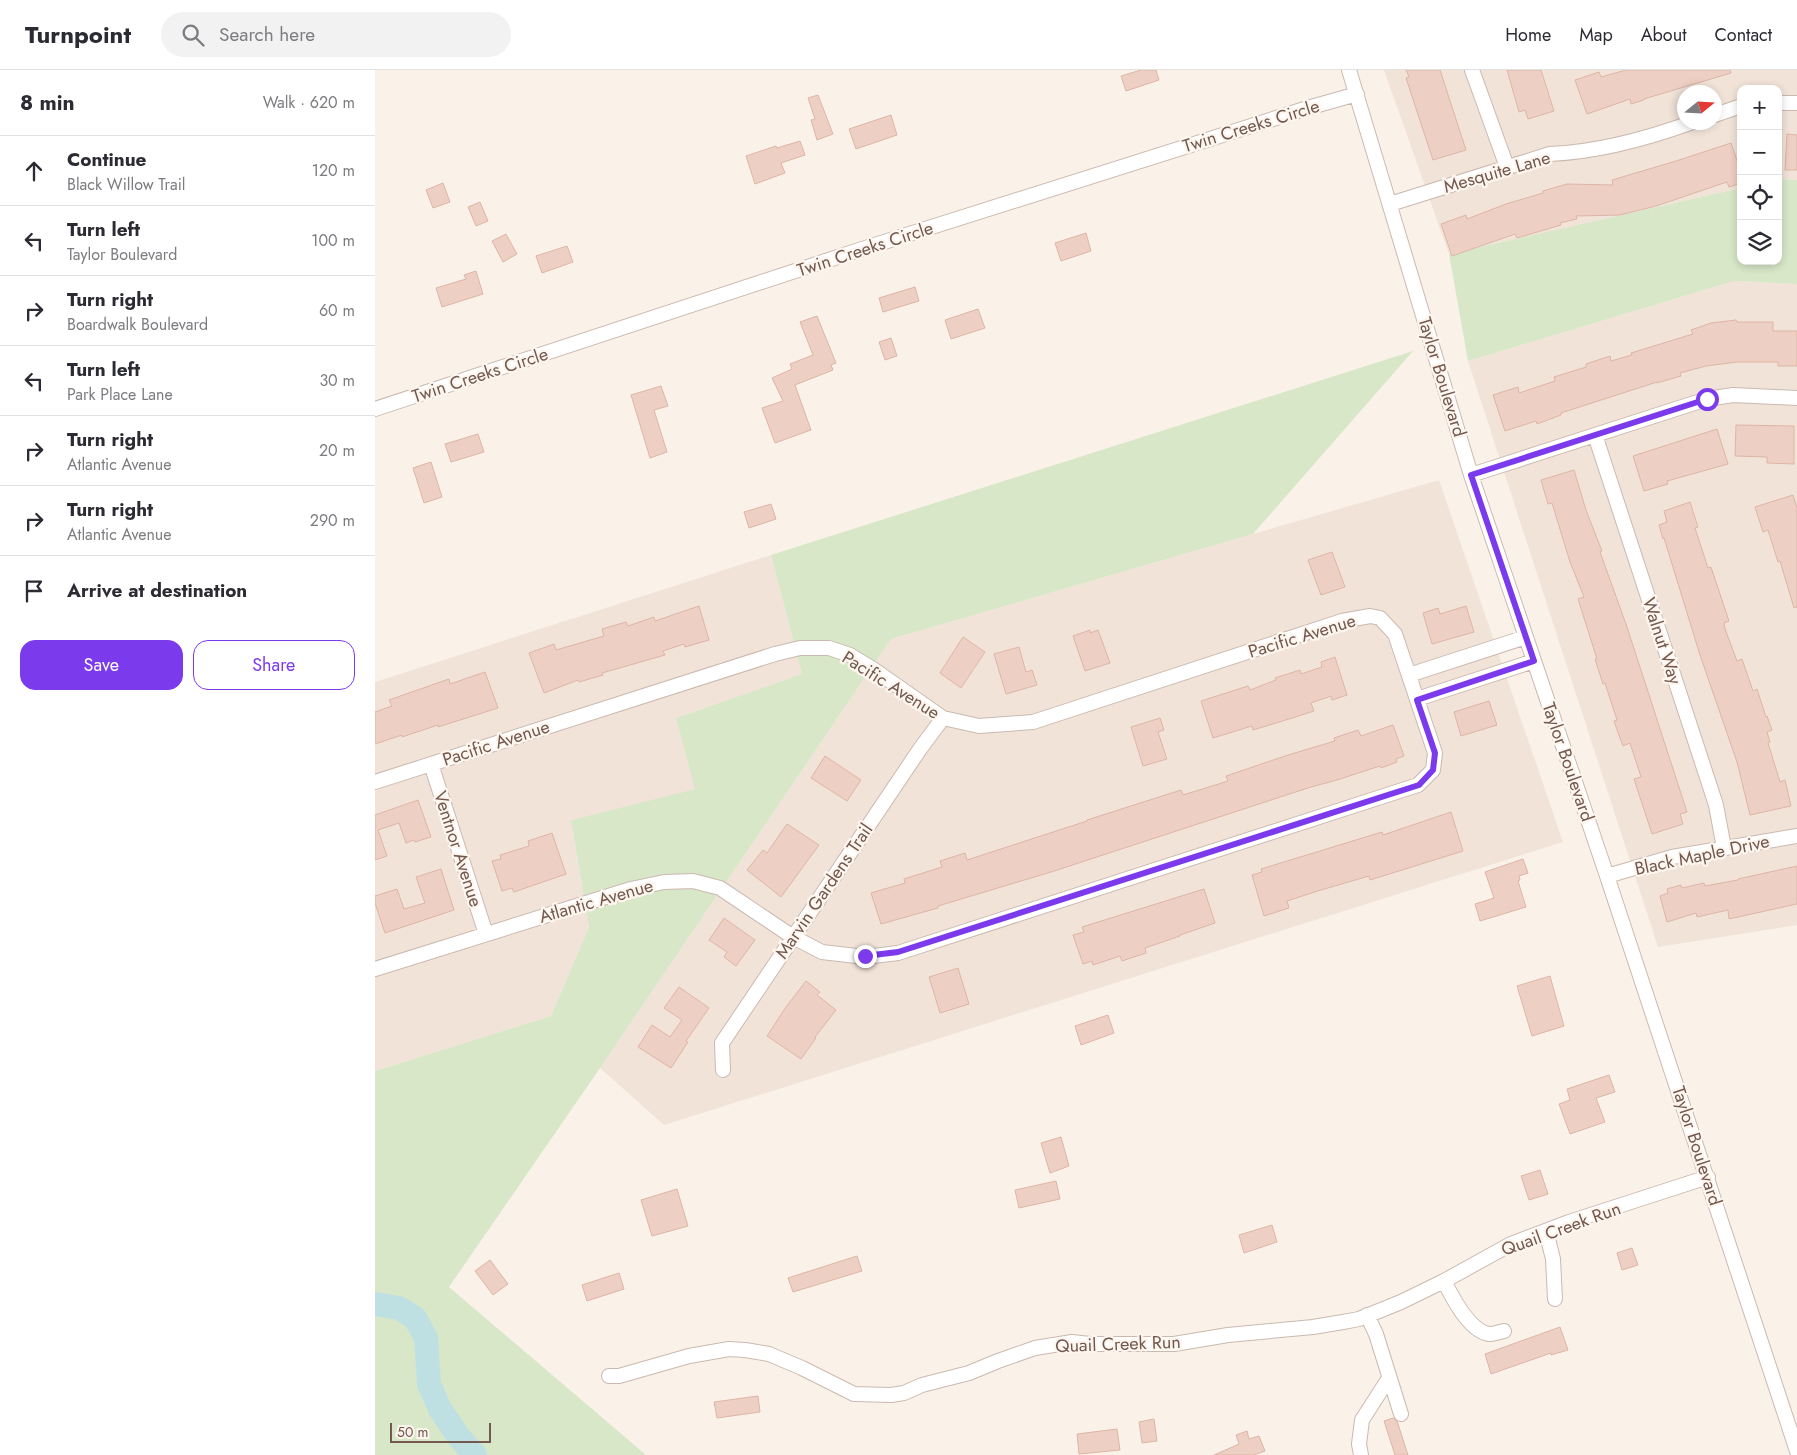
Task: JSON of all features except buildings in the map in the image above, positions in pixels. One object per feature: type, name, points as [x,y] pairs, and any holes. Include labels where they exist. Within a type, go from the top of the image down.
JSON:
[{"type":"street","name":"Taylor Boulevard","points":[[1349,70],[1471,475],[1708,1177],[1797,1451]]},
{"type":"street","points":[[1473,70],[1507,167]]},
{"type":"street","name":"Twin Creeks Circle","points":[[375,409],[870,247],[1357,94]]},
{"type":"street","points":[[1782,103],[1797,103]]},
{"type":"street","points":[[1722,113],[1737,107]]},
{"type":"street","name":"Mesquite Lane","points":[[1390,204],[1550,154],[1575,153],[1620,145],[1677,128]]},
{"type":"street","points":[[1471,475],[1707,399],[1733,395],[1797,398]]},
{"type":"street","name":"Walnut Way","points":[[1595,435],[1716,805],[1725,848]]},
{"type":"street","name":"Pacific Avenue","points":[[375,782],[775,654],[801,648],[829,648],[850,655],[943,718],[979,726],[1033,722],[1342,621],[1370,616],[1381,618],[1395,634],[1409,675]]},
{"type":"street","points":[[1526,637],[1409,675],[1417,700],[1534,661]]},
{"type":"street","name":"Atlantic Avenue","points":[[375,969],[631,889],[664,882],[693,881],[720,888],[793,937],[822,952],[865,956],[898,952],[1419,785],[1433,770],[1435,753],[1417,700]]},
{"type":"street","name":"Marvin Gardens Trail","points":[[723,1070],[722,1043],[920,749],[943,718]]},
{"type":"street","name":"Ventnor Avenue","points":[[431,764],[486,934]]},
{"type":"street","name":"Black Maple Drive","points":[[1607,876],[1672,857],[1797,836]]},
{"type":"street","name":"Quail Creek Run","points":[[609,1376],[619,1376],[689,1356],[729,1350],[745,1350],[769,1354],[854,1394],[891,1395],[904,1393],[922,1385],[969,1373],[1035,1348],[1073,1342],[1174,1344],[1228,1335],[1313,1327],[1343,1322],[1367,1316],[1401,1302],[1511,1244],[1546,1230],[1708,1177]]},
{"type":"street","points":[[1546,1230],[1553,1259],[1555,1299]]},
{"type":"street","points":[[1444,1281],[1459,1308],[1479,1329],[1486,1334],[1504,1331]]},
{"type":"street","points":[[1367,1316],[1401,1414]]},
{"type":"street","points":[[1361,1455],[1359,1444],[1362,1420],[1389,1378]]},
{"type":"shaded area","points":[[1384,70],[1797,70],[1797,180],[1782,179],[1782,85],[1737,85],[1737,189],[1449,254]]},
{"type":"shaded area","points":[[1734,281],[1797,284],[1797,925],[1658,947],[1468,361]]},
{"type":"shaded area","points":[[1439,480],[1563,842],[664,1125],[600,1068],[891,639]]},
{"type":"shaded area","points":[[771,555],[802,674],[676,718],[696,789],[571,820],[589,927],[551,1016],[375,1071],[375,682]]},
{"type":"green space","points":[[1782,179],[1797,180],[1797,284],[1734,281],[1468,361],[1449,254],[1737,189],[1737,265],[1782,265]]},
{"type":"green space","points":[[1413,351],[1253,534],[891,639],[449,1287],[646,1455],[375,1455],[375,1071],[551,1016],[589,927],[571,820],[695,789],[676,718],[802,674],[771,555]]},
{"type":"waterway","points":[[375,1304],[399,1308],[415,1318],[426,1338],[429,1384],[440,1409],[458,1436],[475,1455]]},
{"type":"route","points":[[865,956],[898,952],[1419,785],[1433,770],[1435,753],[1417,700],[1534,661],[1471,475],[1707,399]]}]
